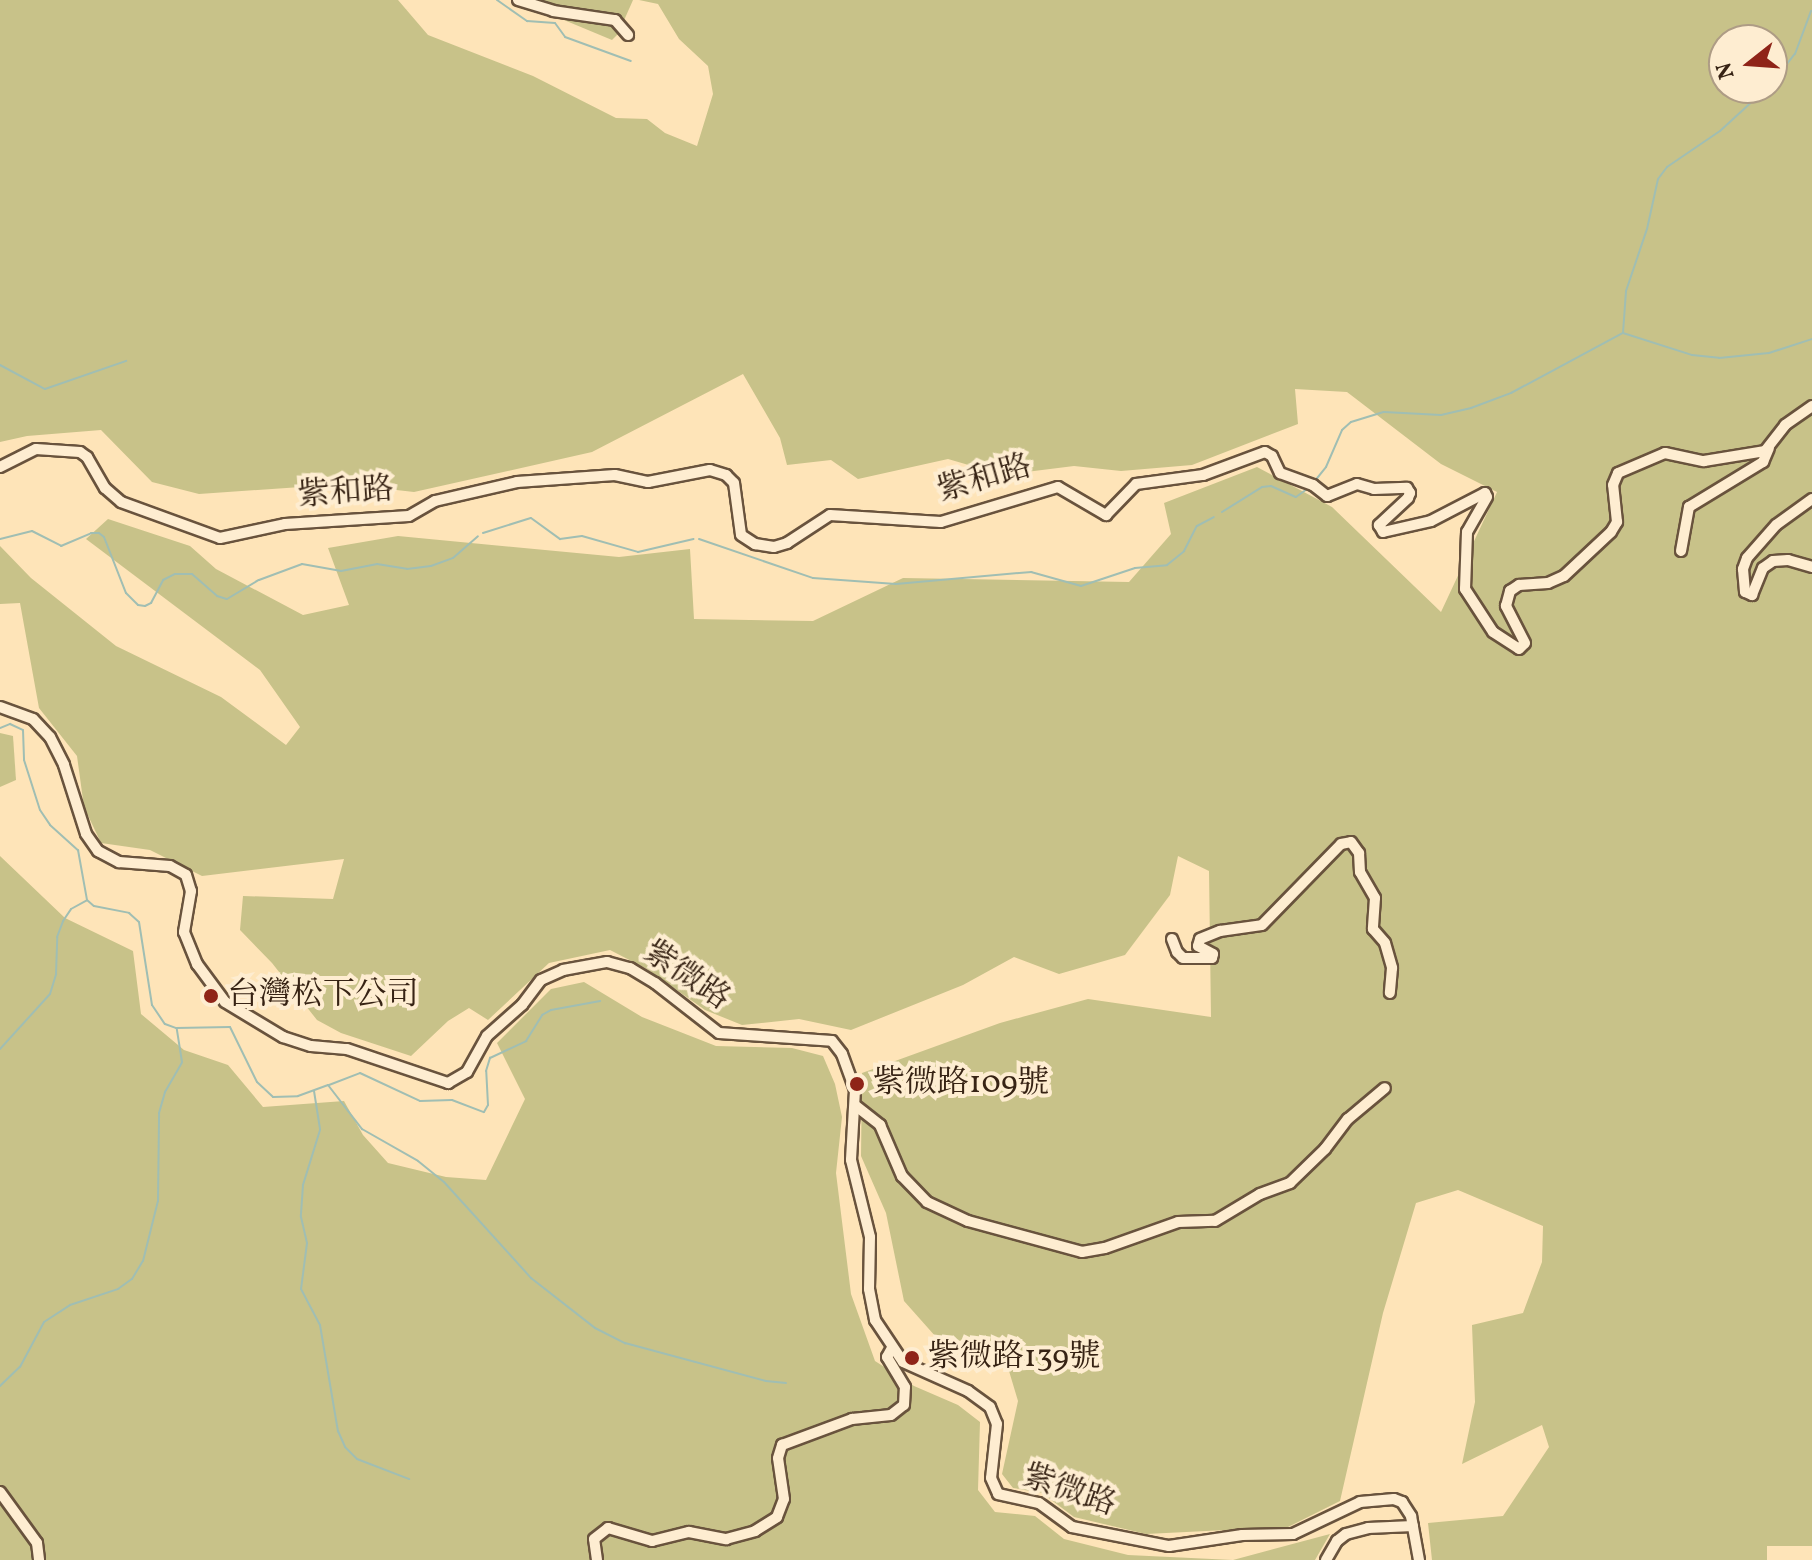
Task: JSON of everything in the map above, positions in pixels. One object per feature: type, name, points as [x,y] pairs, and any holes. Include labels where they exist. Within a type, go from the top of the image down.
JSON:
[{"type":"street","points":[[518,0],[553,11],[615,20],[628,35]]},
{"type":"street","points":[[1681,551],[1689,507],[1763,462],[1785,425],[1812,406]]},
{"type":"street","name":"紫和路","points":[[0,467],[36,449],[80,452],[87,457],[105,488],[121,502],[220,538],[285,524],[409,516],[435,501],[517,482],[615,475],[648,482],[710,470],[726,475],[734,483],[741,535],[750,542],[774,547],[783,545],[830,515],[941,522],[1058,487],[1106,515],[1140,483],[1203,475],[1265,452],[1272,456],[1280,473],[1310,484],[1327,496],[1357,484],[1371,489],[1407,488],[1410,493],[1408,498],[1379,525],[1386,532],[1437,518],[1485,493],[1487,497],[1467,532],[1465,589],[1493,632],[1519,649],[1525,643],[1506,606],[1510,591],[1519,585],[1548,583],[1564,576],[1611,532],[1617,522],[1613,485],[1618,473],[1665,453],[1704,461],[1769,448]]},
{"type":"street","points":[[1812,499],[1776,525],[1747,558],[1743,569],[1745,592],[1752,595],[1763,568],[1773,561],[1788,560],[1812,567]]},
{"type":"street","name":"紫微路","points":[[0,707],[33,719],[50,737],[64,765],[86,834],[98,851],[119,862],[170,866],[186,875],[191,891],[184,932],[197,964],[225,1002],[283,1037],[311,1046],[347,1049],[448,1083],[467,1072],[487,1036],[522,1005],[541,980],[563,970],[618,963],[655,983],[719,1033],[832,1041],[848,1069],[856,1106],[851,1160],[870,1237],[870,1299],[875,1320],[903,1362],[968,1391],[990,1407],[997,1424],[991,1478],[998,1494],[1039,1503],[1072,1527],[1158,1546],[1196,1544],[1242,1535],[1293,1534],[1351,1506],[1383,1499],[1402,1502],[1413,1526]]},
{"type":"street","points":[[1172,939],[1183,958],[1212,958],[1213,954],[1198,946],[1200,939],[1220,931],[1262,925],[1341,844],[1351,842],[1359,853],[1360,872],[1375,898],[1373,929],[1385,943],[1392,968],[1390,993]]},
{"type":"street","points":[[856,1106],[880,1125],[902,1176],[927,1202],[968,1221],[1082,1252],[1105,1248],[1178,1222],[1215,1221],[1260,1194],[1290,1183],[1325,1149],[1348,1119],[1385,1088]]},
{"type":"street","points":[[597,1560],[594,1539],[608,1528],[652,1541],[689,1532],[726,1539],[755,1531],[777,1517],[784,1499],[778,1453],[782,1445],[852,1419],[891,1415],[904,1405],[905,1387],[887,1357],[892,1348]]},
{"type":"street","points":[[0,1492],[37,1543],[39,1560]]},
{"type":"street","points":[[1326,1560],[1337,1541],[1346,1534],[1368,1528],[1413,1526],[1419,1560]]},
{"type":"shaded area","points":[[0,0],[398,0],[428,35],[533,76],[616,118],[647,119],[665,133],[697,146],[713,94],[708,66],[679,39],[658,4],[639,0],[1812,0],[1812,1546],[1767,1546],[1767,1560],[1432,1560],[1428,1523],[1503,1516],[1549,1447],[1542,1425],[1462,1464],[1475,1402],[1472,1325],[1523,1313],[1542,1262],[1543,1226],[1458,1190],[1416,1203],[1383,1313],[1340,1501],[1288,1527],[1146,1534],[1074,1517],[1042,1493],[1013,1488],[1002,1474],[1018,1401],[1006,1361],[944,1346],[904,1301],[886,1213],[861,1156],[862,1073],[1000,1023],[1088,999],[1211,1017],[1209,871],[1178,856],[1170,895],[1125,955],[1059,974],[1014,957],[963,985],[851,1030],[799,1019],[742,1025],[705,1010],[647,969],[610,950],[549,963],[488,1020],[469,1008],[448,1021],[411,1056],[341,1033],[317,1020],[272,963],[240,930],[243,896],[333,899],[344,859],[202,876],[150,850],[101,843],[84,807],[77,756],[39,708],[20,603],[0,604],[0,546],[31,578],[116,646],[221,697],[286,745],[300,727],[260,670],[86,539],[108,519],[190,546],[216,569],[303,615],[349,605],[328,548],[398,536],[619,557],[690,549],[694,619],[813,621],[903,578],[1129,582],[1171,534],[1164,503],[1257,467],[1332,507],[1441,612],[1497,492],[1441,464],[1347,392],[1295,389],[1298,424],[1192,465],[1121,471],[1074,466],[1003,475],[948,459],[858,479],[831,460],[787,465],[780,438],[743,374],[592,452],[414,492],[344,484],[199,494],[152,482],[101,430],[27,436],[0,442]]},
{"type":"shaded area","points":[[516,0],[633,0],[618,34],[612,40]]},
{"type":"shaded area","points":[[0,733],[13,736],[16,780],[0,787]]},
{"type":"shaded area","points":[[0,856],[65,918],[133,951],[141,1014],[184,1050],[228,1065],[263,1107],[344,1101],[363,1135],[388,1163],[446,1177],[486,1180],[525,1099],[497,1043],[551,989],[584,982],[642,1017],[716,1046],[792,1048],[823,1056],[835,1084],[842,1117],[836,1173],[851,1294],[875,1361],[914,1386],[958,1405],[980,1422],[978,1490],[995,1512],[1035,1516],[1064,1539],[1128,1555],[1233,1560],[0,1560]]},
{"type":"shaded area","points":[[1330,1534],[1315,1560],[1233,1560]]},
{"type":"waterway","points":[[497,0],[527,21],[555,23],[565,37],[631,61]]},
{"type":"waterway","points":[[1788,63],[1795,54],[1811,11]]},
{"type":"waterway","points":[[1623,333],[1626,291],[1647,229],[1658,179],[1667,167],[1720,131],[1750,104]]},
{"type":"waterway","points":[[1314,482],[1326,467],[1342,430],[1351,422],[1384,412],[1441,415],[1471,408],[1511,393],[1623,333],[1692,355],[1719,358],[1769,353],[1812,339]]},
{"type":"waterway","points":[[0,365],[45,389],[126,361]]},
{"type":"waterway","points":[[1222,512],[1262,487],[1271,486],[1296,497],[1310,487]]},
{"type":"waterway","points":[[699,539],[813,578],[896,584],[1031,572],[1081,586],[1135,568],[1167,565],[1184,551],[1197,526],[1214,517]]},
{"type":"waterway","points":[[483,533],[531,518],[560,539],[582,536],[638,552],[694,539]]},
{"type":"waterway","points":[[0,539],[32,531],[61,546],[91,533],[99,533],[104,537],[126,593],[138,605],[145,606],[151,603],[163,580],[175,574],[192,574],[217,596],[227,599],[259,580],[302,564],[341,571],[377,564],[407,569],[431,566],[453,558],[478,536]]},
{"type":"waterway","points":[[0,728],[10,724],[23,730],[24,760],[40,810],[50,825],[78,850],[87,900],[94,906],[129,913],[139,922],[152,1005],[165,1024],[176,1028],[230,1027],[257,1082],[273,1097],[298,1096],[328,1085],[362,1129],[418,1161],[444,1182],[531,1278],[595,1328],[625,1343],[766,1381],[786,1383]]},
{"type":"waterway","points":[[0,1049],[50,994],[56,974],[57,937],[63,921],[71,909],[87,900]]},
{"type":"waterway","points":[[329,1085],[360,1073],[420,1101],[452,1100],[484,1112],[488,1105],[486,1071],[490,1058],[526,1041],[542,1015],[551,1010],[600,1001]]},
{"type":"waterway","points":[[0,1386],[20,1367],[44,1322],[70,1305],[118,1289],[132,1279],[143,1261],[158,1201],[159,1113],[165,1092],[182,1062],[177,1029]]},
{"type":"waterway","points":[[314,1091],[320,1130],[303,1185],[301,1217],[307,1243],[301,1289],[320,1325],[338,1431],[345,1447],[357,1459],[409,1479]]},
{"type":"place","name":"台灣松下公司","points":[[211,996]]},
{"type":"place","name":"紫微路109號","points":[[857,1084]]},
{"type":"place","name":"紫微路139號","points":[[912,1358]]}]
